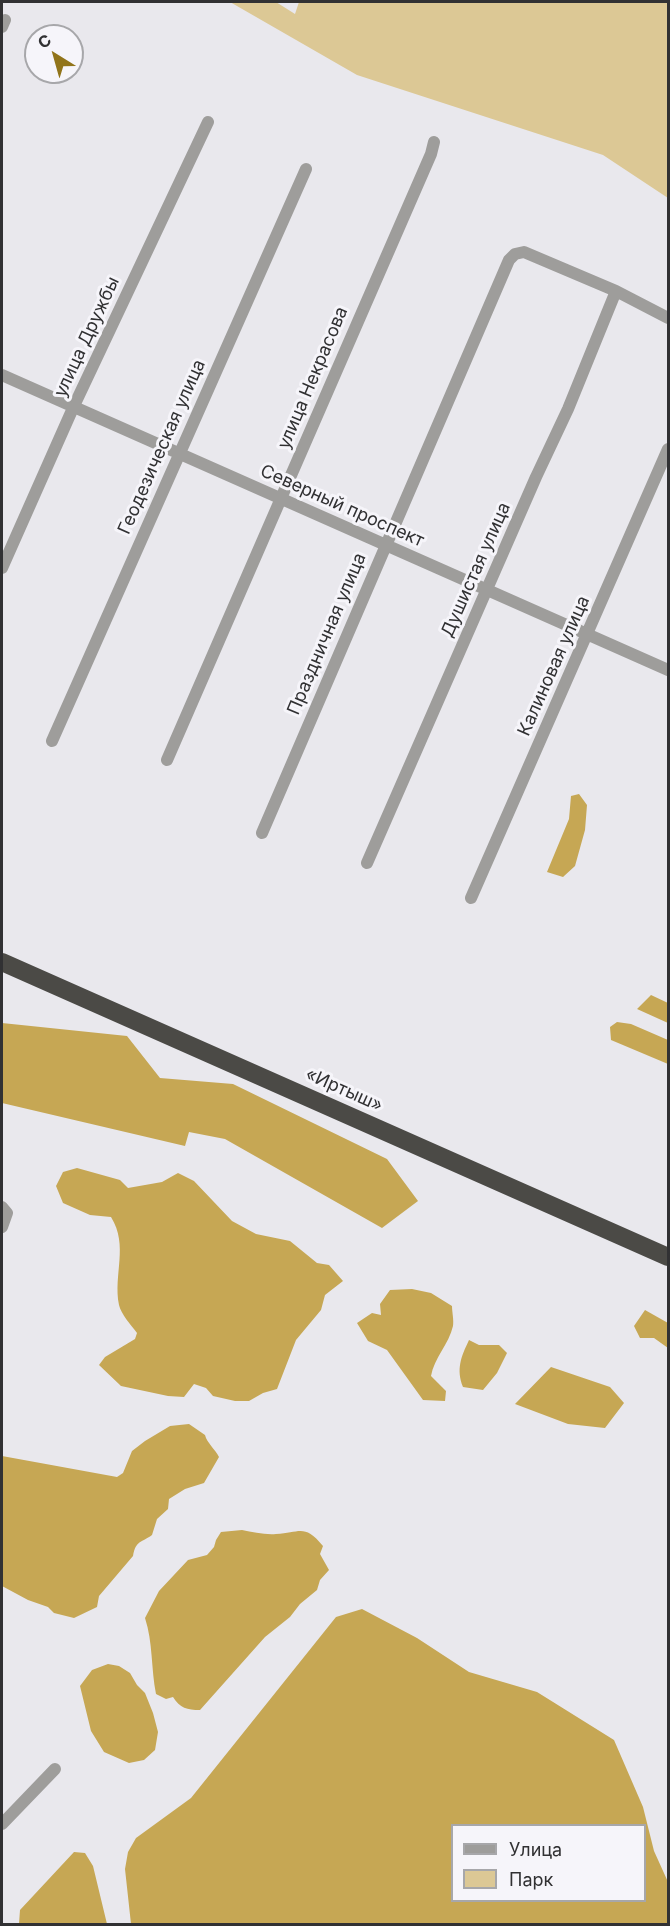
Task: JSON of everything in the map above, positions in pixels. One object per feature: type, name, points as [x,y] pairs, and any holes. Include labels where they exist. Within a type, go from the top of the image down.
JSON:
[{"type":"highway","name":"«Иртыш»","points":[[2,962],[669,1257]]},
{"type":"street","name":"улица Дружбы","points":[[2,568],[208,122]]},
{"type":"street","name":"улица Некрасова","points":[[167,760],[431,154],[434,142]]},
{"type":"street","name":"Геодезическая улица","points":[[52,741],[306,169]]},
{"type":"street","name":"Праздничная улица","points":[[262,833],[508,260],[515,254],[524,252],[616,291]]},
{"type":"street","points":[[616,291],[669,318]]},
{"type":"street","name":"Душистая улица","points":[[367,863],[568,409],[616,291]]},
{"type":"street","name":"Северный проспект","points":[[2,375],[669,670]]},
{"type":"street","name":"Калиновая улица","points":[[471,898],[669,449]]},
{"type":"street","points":[[2,1207],[7,1214],[2,1227]]},
{"type":"street","points":[[2,1824],[55,1769]]},
{"type":"green space","points":[[230,2],[276,2],[295,14],[299,2],[668,2],[668,198],[603,155],[357,75]]},
{"type":"shaded area","points":[[579,794],[587,805],[585,830],[575,866],[563,877],[547,872],[569,819],[571,796]]},
{"type":"shaded area","points":[[651,995],[668,1003],[668,1023],[637,1009]]},
{"type":"shaded area","points":[[617,1022],[631,1024],[668,1040],[668,1064],[611,1040],[610,1027]]},
{"type":"shaded area","points":[[2,1023],[127,1036],[160,1078],[233,1084],[387,1159],[418,1201],[382,1228],[225,1139],[189,1132],[185,1146],[2,1103]]},
{"type":"shaded area","points":[[77,1168],[120,1180],[128,1188],[162,1182],[178,1173],[194,1181],[232,1221],[256,1234],[290,1241],[317,1263],[329,1265],[343,1281],[325,1295],[321,1310],[296,1340],[277,1389],[263,1393],[249,1401],[235,1401],[213,1396],[206,1388],[194,1384],[184,1397],[168,1396],[121,1386],[99,1365],[105,1357],[135,1339],[137,1333],[119,1305],[120,1249],[116,1228],[111,1217],[90,1215],[63,1203],[56,1186],[63,1172]]},
{"type":"shaded area","points":[[412,1289],[431,1293],[452,1306],[451,1333],[435,1363],[431,1376],[446,1391],[445,1401],[423,1400],[387,1350],[368,1341],[357,1323],[372,1313],[381,1315],[380,1304],[390,1290]]},
{"type":"shaded area","points":[[645,1310],[668,1323],[668,1348],[654,1338],[640,1338],[634,1326]]},
{"type":"shaded area","points":[[469,1340],[479,1345],[499,1345],[507,1353],[497,1373],[483,1390],[463,1387],[461,1381],[460,1363]]},
{"type":"shaded area","points":[[551,1367],[610,1387],[624,1403],[605,1428],[568,1424],[515,1404]]},
{"type":"shaded area","points":[[189,1424],[205,1435],[219,1457],[204,1483],[185,1489],[169,1499],[168,1509],[157,1519],[152,1535],[137,1544],[133,1556],[99,1596],[97,1607],[74,1618],[54,1613],[48,1607],[28,1600],[2,1586],[2,1456],[117,1477],[123,1473],[132,1451],[145,1441],[170,1426]]},
{"type":"shaded area","points":[[242,1530],[268,1534],[301,1531],[311,1534],[323,1546],[320,1554],[329,1570],[320,1580],[317,1590],[300,1604],[290,1617],[265,1637],[200,1710],[188,1709],[178,1704],[173,1697],[166,1699],[156,1694],[145,1618],[159,1591],[188,1560],[207,1555],[214,1547],[221,1532]]},
{"type":"shaded area","points":[[362,1609],[417,1638],[469,1672],[537,1692],[614,1740],[643,1807],[654,1851],[668,1882],[668,1924],[131,1924],[125,1869],[128,1852],[136,1838],[191,1798],[336,1617]]},
{"type":"shaded area","points":[[108,1664],[119,1666],[130,1673],[145,1693],[153,1713],[158,1732],[155,1750],[144,1760],[129,1763],[104,1752],[91,1731],[80,1686],[92,1670]]},
{"type":"shaded area","points":[[74,1852],[85,1853],[93,1866],[107,1924],[19,1924],[20,1910]]}]
